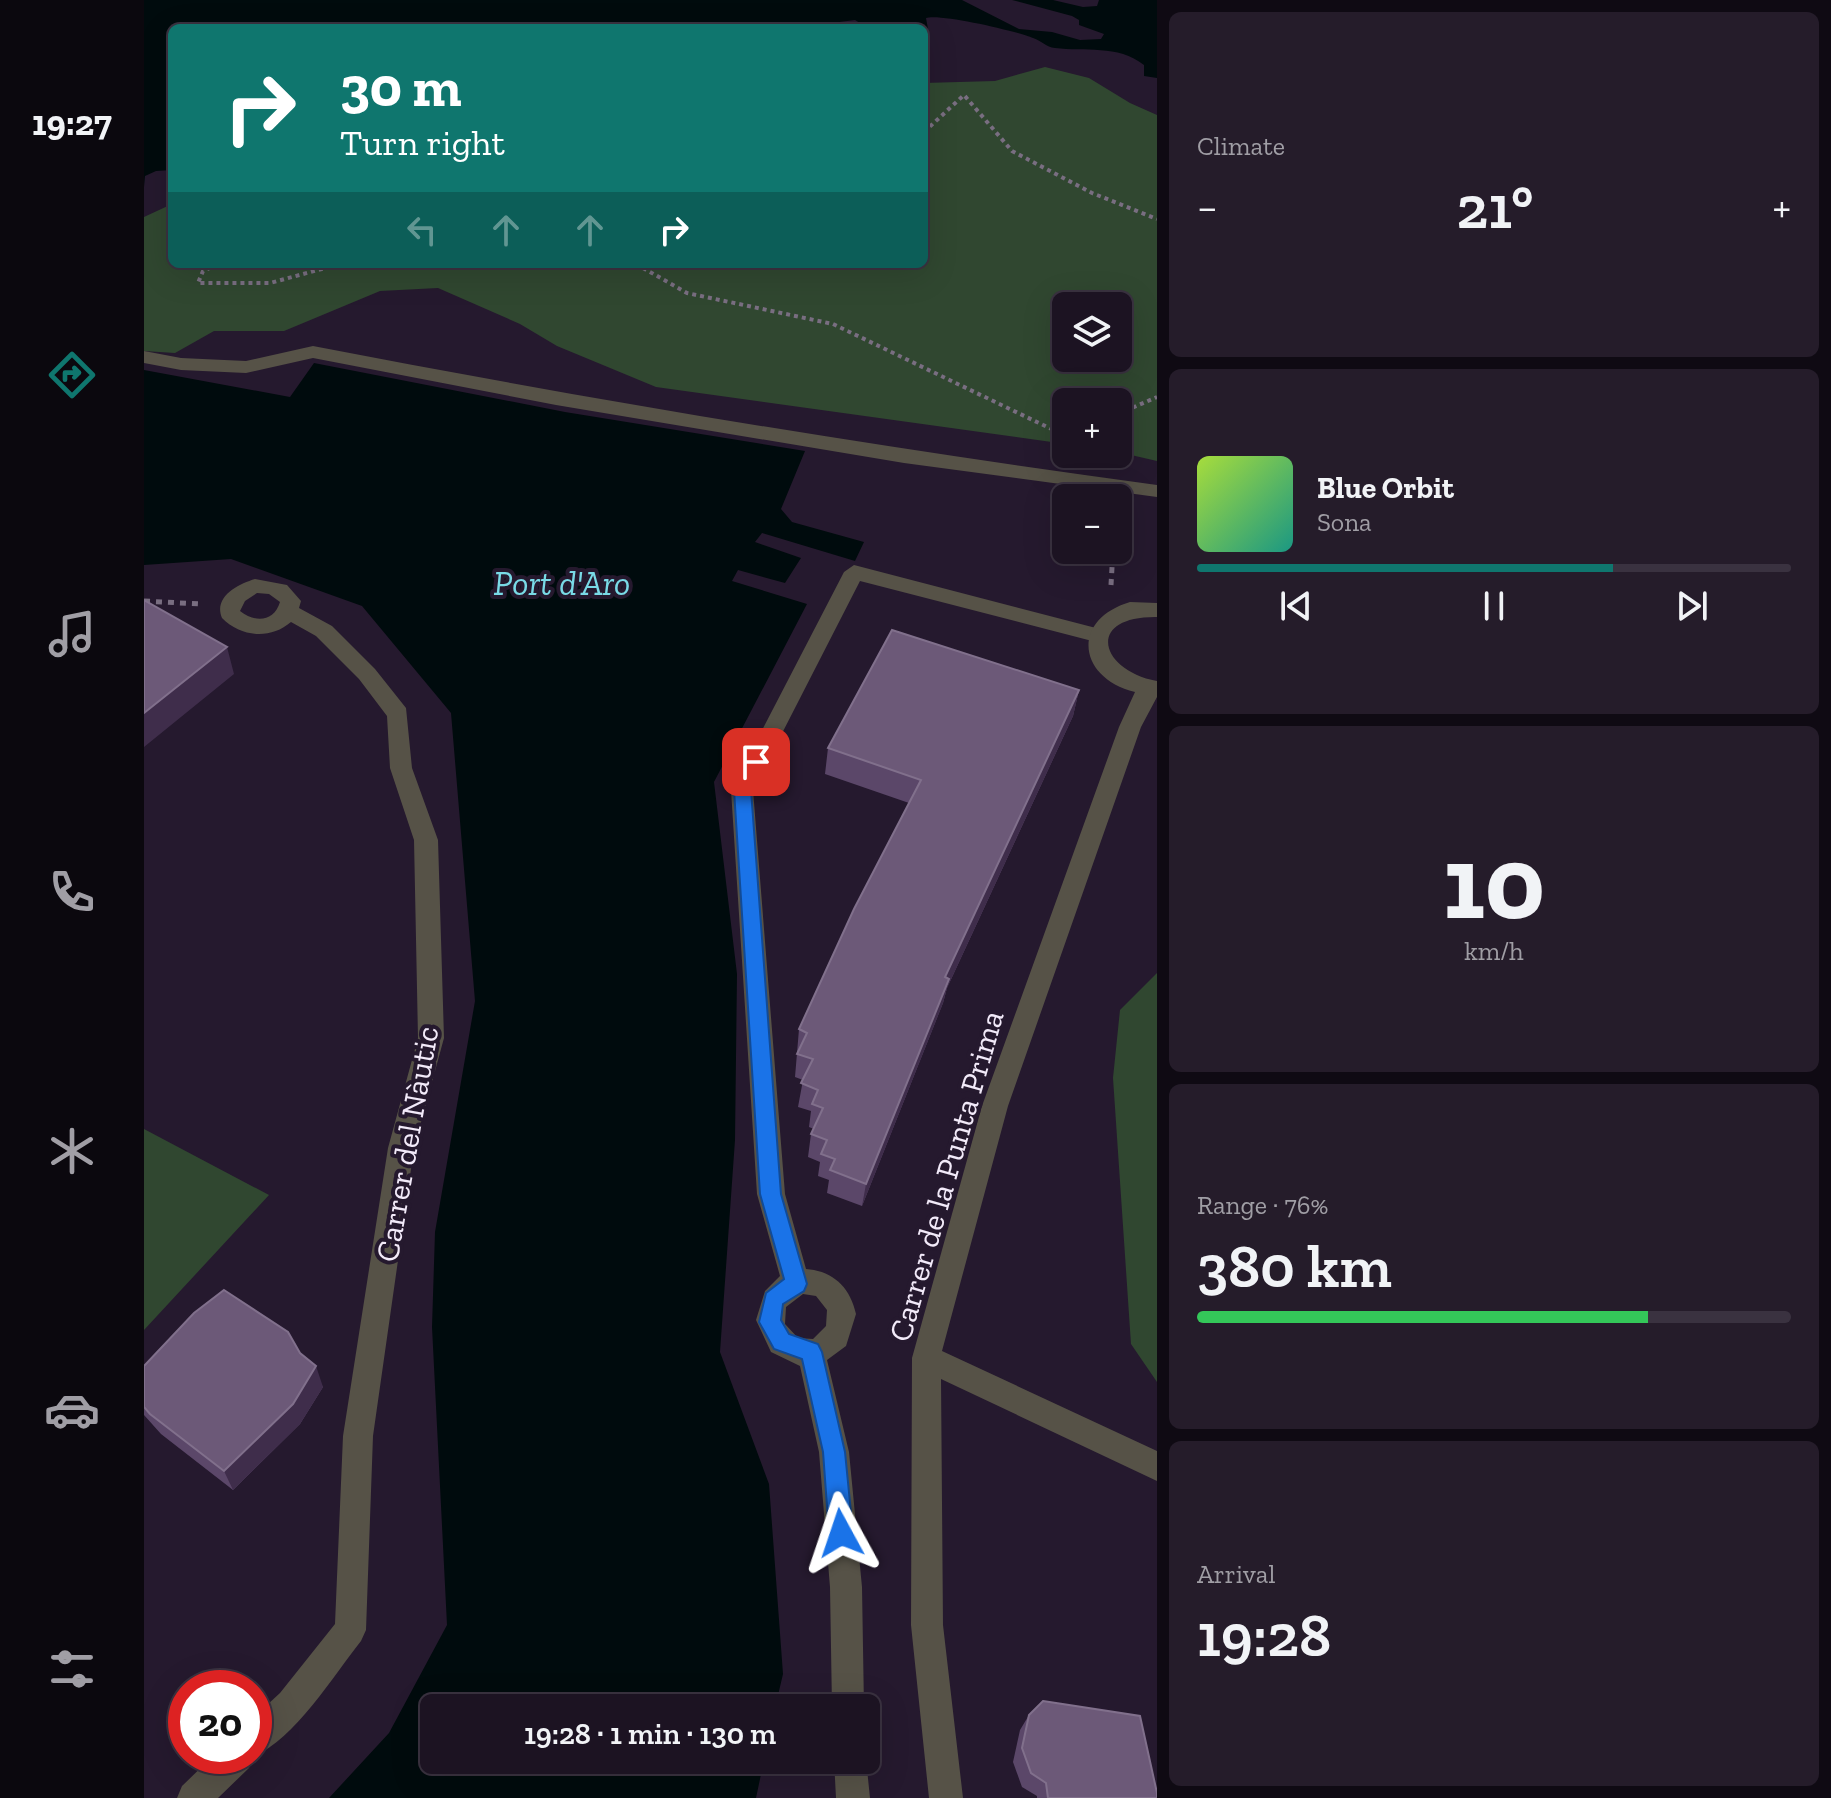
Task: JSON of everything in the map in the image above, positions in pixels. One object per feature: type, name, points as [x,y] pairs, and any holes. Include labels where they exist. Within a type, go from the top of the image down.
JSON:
[{"type":"street","points":[[144,357],[181,364],[246,367],[313,352],[662,417],[904,457],[1157,491]]},
{"type":"street","points":[[796,1284],[771,1194],[742,790],[854,572],[1096,635]]},
{"type":"street","name":"Carrer del Nàutic","points":[[230,605],[241,592],[255,586],[271,586],[284,591],[291,601],[289,611],[324,631],[367,674],[398,714],[401,768],[426,840],[431,1038],[401,1148],[358,1436],[350,1630],[291,1704],[272,1722]]},
{"type":"street","points":[[230,605],[229,613],[236,622],[249,628],[280,621],[289,611]]},
{"type":"street","points":[[1153,689],[1131,684],[1110,670],[1097,653],[1096,635],[1102,624],[1119,613],[1157,610]]},
{"type":"street","name":"Carrer de la Punta Prima","points":[[946,1798],[927,1625],[926,1358],[995,1106],[1130,727],[1153,689]]},
{"type":"street","points":[[796,1284],[825,1289],[835,1297],[843,1312],[844,1324],[837,1339],[828,1347],[811,1352],[787,1346],[771,1328],[770,1310],[774,1300],[785,1288],[796,1284]]},
{"type":"street","points":[[811,1352],[834,1452],[846,1587],[848,1694]]},
{"type":"street","points":[[926,1358],[1157,1466]]},
{"type":"street","points":[[194,1798],[219,1774]]},
{"type":"street","points":[[851,1774],[853,1798]]},
{"type":"path","points":[[928,128],[964,95],[1012,151],[1092,193],[1157,219]]},
{"type":"path","points":[[209,268],[203,271],[198,283],[245,288],[272,286],[328,268]]},
{"type":"path","points":[[643,268],[687,293],[833,324],[1052,429]]},
{"type":"path","points":[[1132,408],[1157,397]]},
{"type":"path","points":[[144,601],[230,605]]},
{"type":"green space","points":[[1045,67],[1089,78],[1157,115],[1157,461],[1132,455],[1132,388],[1052,388],[1052,442],[656,387],[557,346],[520,324],[438,288],[380,291],[284,331],[214,331],[175,353],[144,351],[144,217],[168,206],[168,268],[928,268],[928,83],[995,81]]},
{"type":"green space","points":[[1157,973],[1157,1382],[1131,1344],[1113,1078],[1120,1010]]},
{"type":"green space","points":[[144,1129],[269,1195],[144,1330]]},
{"type":"water","points":[[144,0],[962,0],[1019,29],[1052,32],[1080,40],[1101,39],[1104,34],[1079,25],[1079,20],[1072,16],[1012,0],[1053,0],[1083,7],[1097,6],[1099,0],[1157,0],[1157,78],[1144,76],[1144,65],[1123,54],[1052,47],[1011,31],[934,17],[926,18],[927,24],[862,24],[855,20],[824,24],[168,24],[168,170],[145,176],[144,187]]},
{"type":"water","name":"Port d'Aro","points":[[314,363],[565,412],[805,451],[781,509],[792,522],[864,542],[855,561],[762,533],[755,542],[801,558],[785,583],[738,570],[732,581],[807,604],[714,782],[737,974],[735,1140],[720,1352],[769,1484],[783,1674],[778,1694],[420,1694],[420,1774],[761,1774],[756,1798],[329,1798],[389,1733],[447,1625],[432,1327],[435,1232],[475,1001],[451,713],[362,606],[231,559],[144,565],[144,370],[290,397]]},
{"type":"building","points":[[144,600],[227,647],[144,713]]},
{"type":"building","points":[[892,630],[1079,690],[945,977],[949,979],[866,1184],[830,1170],[835,1159],[821,1154],[827,1140],[811,1134],[823,1108],[812,1104],[818,1090],[801,1083],[813,1059],[797,1054],[807,1033],[799,1029],[854,909],[921,780],[828,748]]},
{"type":"building","points":[[224,1290],[288,1332],[300,1353],[316,1366],[293,1404],[224,1471],[144,1407],[144,1366],[194,1313]]},
{"type":"building","points":[[1043,1701],[1140,1716],[1157,1798],[1048,1798],[1046,1783],[1031,1773],[1022,1748],[1029,1715]]},
{"type":"route","points":[[756,762],[742,790],[771,1194],[796,1284],[785,1288],[774,1300],[770,1322],[777,1337],[787,1346],[811,1352],[834,1452],[841,1533]]}]
